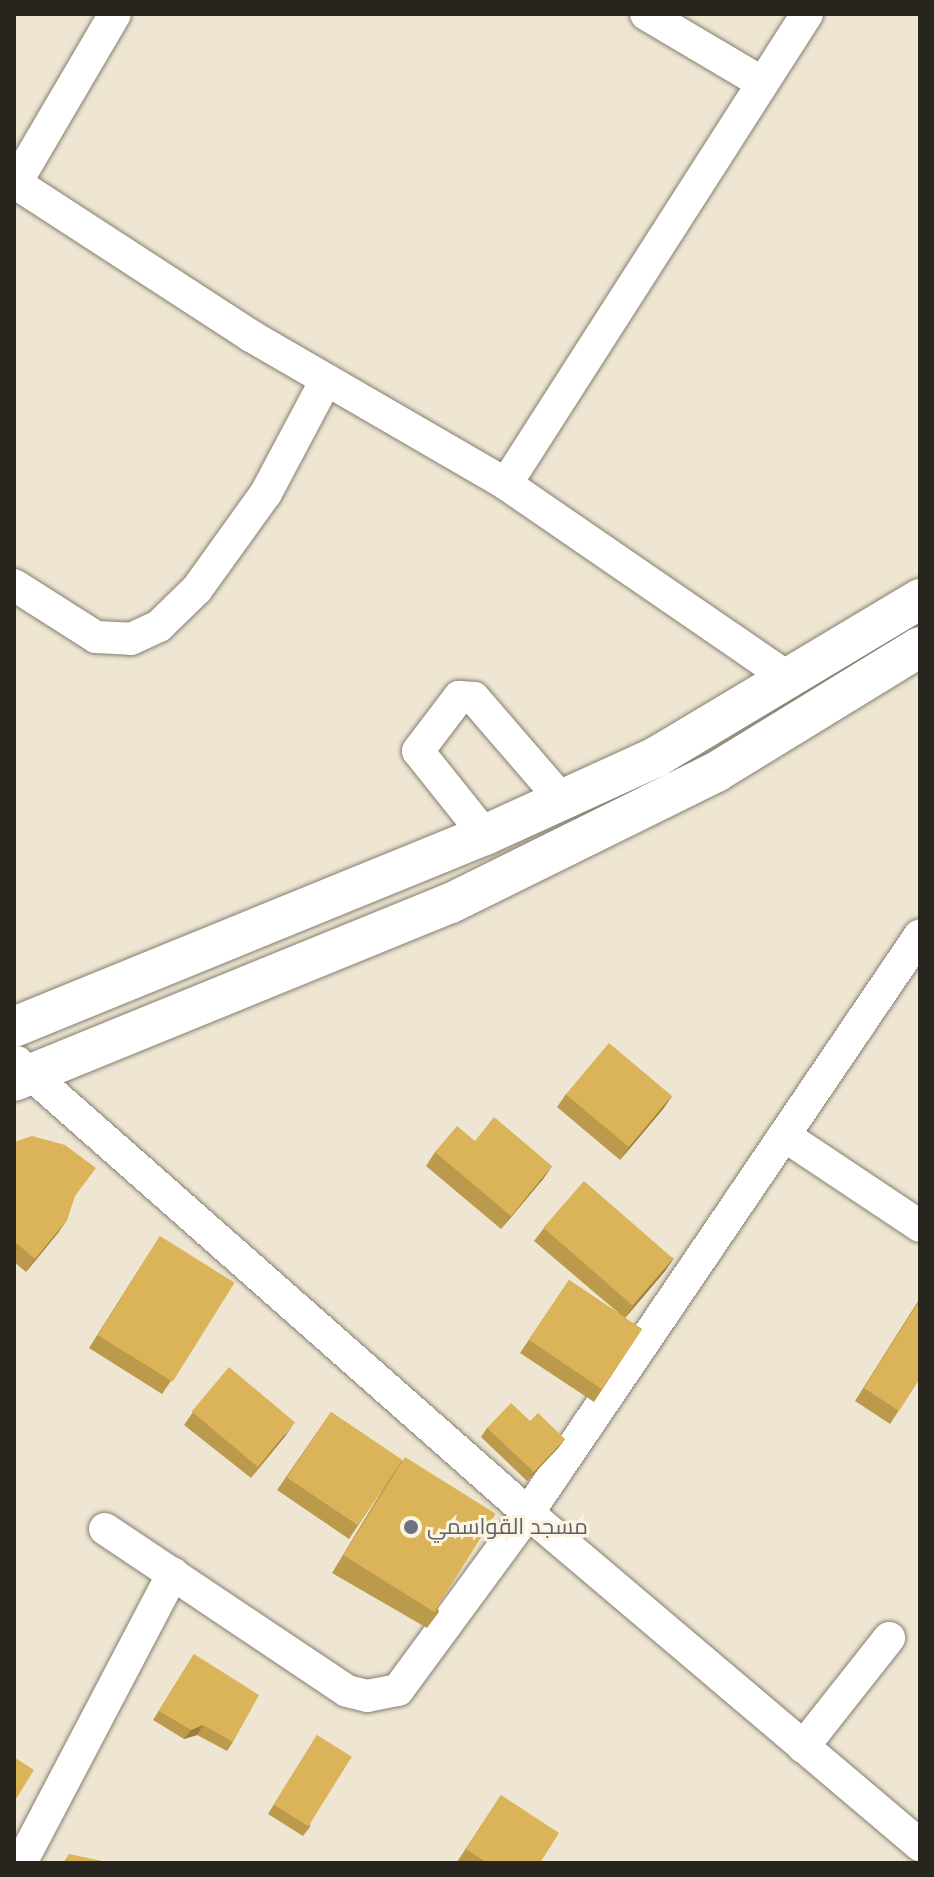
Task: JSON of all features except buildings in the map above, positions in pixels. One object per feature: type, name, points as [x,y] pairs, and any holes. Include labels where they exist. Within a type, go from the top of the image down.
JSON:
[{"type":"main road","points":[[14,1027],[485,835],[656,757],[920,599]]},
{"type":"main road","points":[[21,1072],[451,903],[716,772],[920,647]]},
{"type":"street","points":[[115,14],[15,184],[326,380],[506,484],[788,678]]},
{"type":"street","points":[[646,14],[761,82]]},
{"type":"street","points":[[506,484],[807,14]]},
{"type":"street","points":[[14,585],[96,637],[131,639],[159,626],[197,589],[266,493],[326,380]]},
{"type":"street","points":[[485,835],[418,751],[459,697],[474,698],[562,800]]},
{"type":"street","points":[[105,1529],[347,1691],[382,1695],[410,1679],[528,1513],[920,935]]},
{"type":"street","points":[[21,1072],[528,1513],[920,1845]]},
{"type":"street","points":[[785,1136],[920,1226]]},
{"type":"street","points":[[21,1863],[173,1573]]},
{"type":"street","points":[[803,1747],[889,1638]]},
{"type":"place","name":"مسجد القواسمي","points":[[411,1527]]}]
